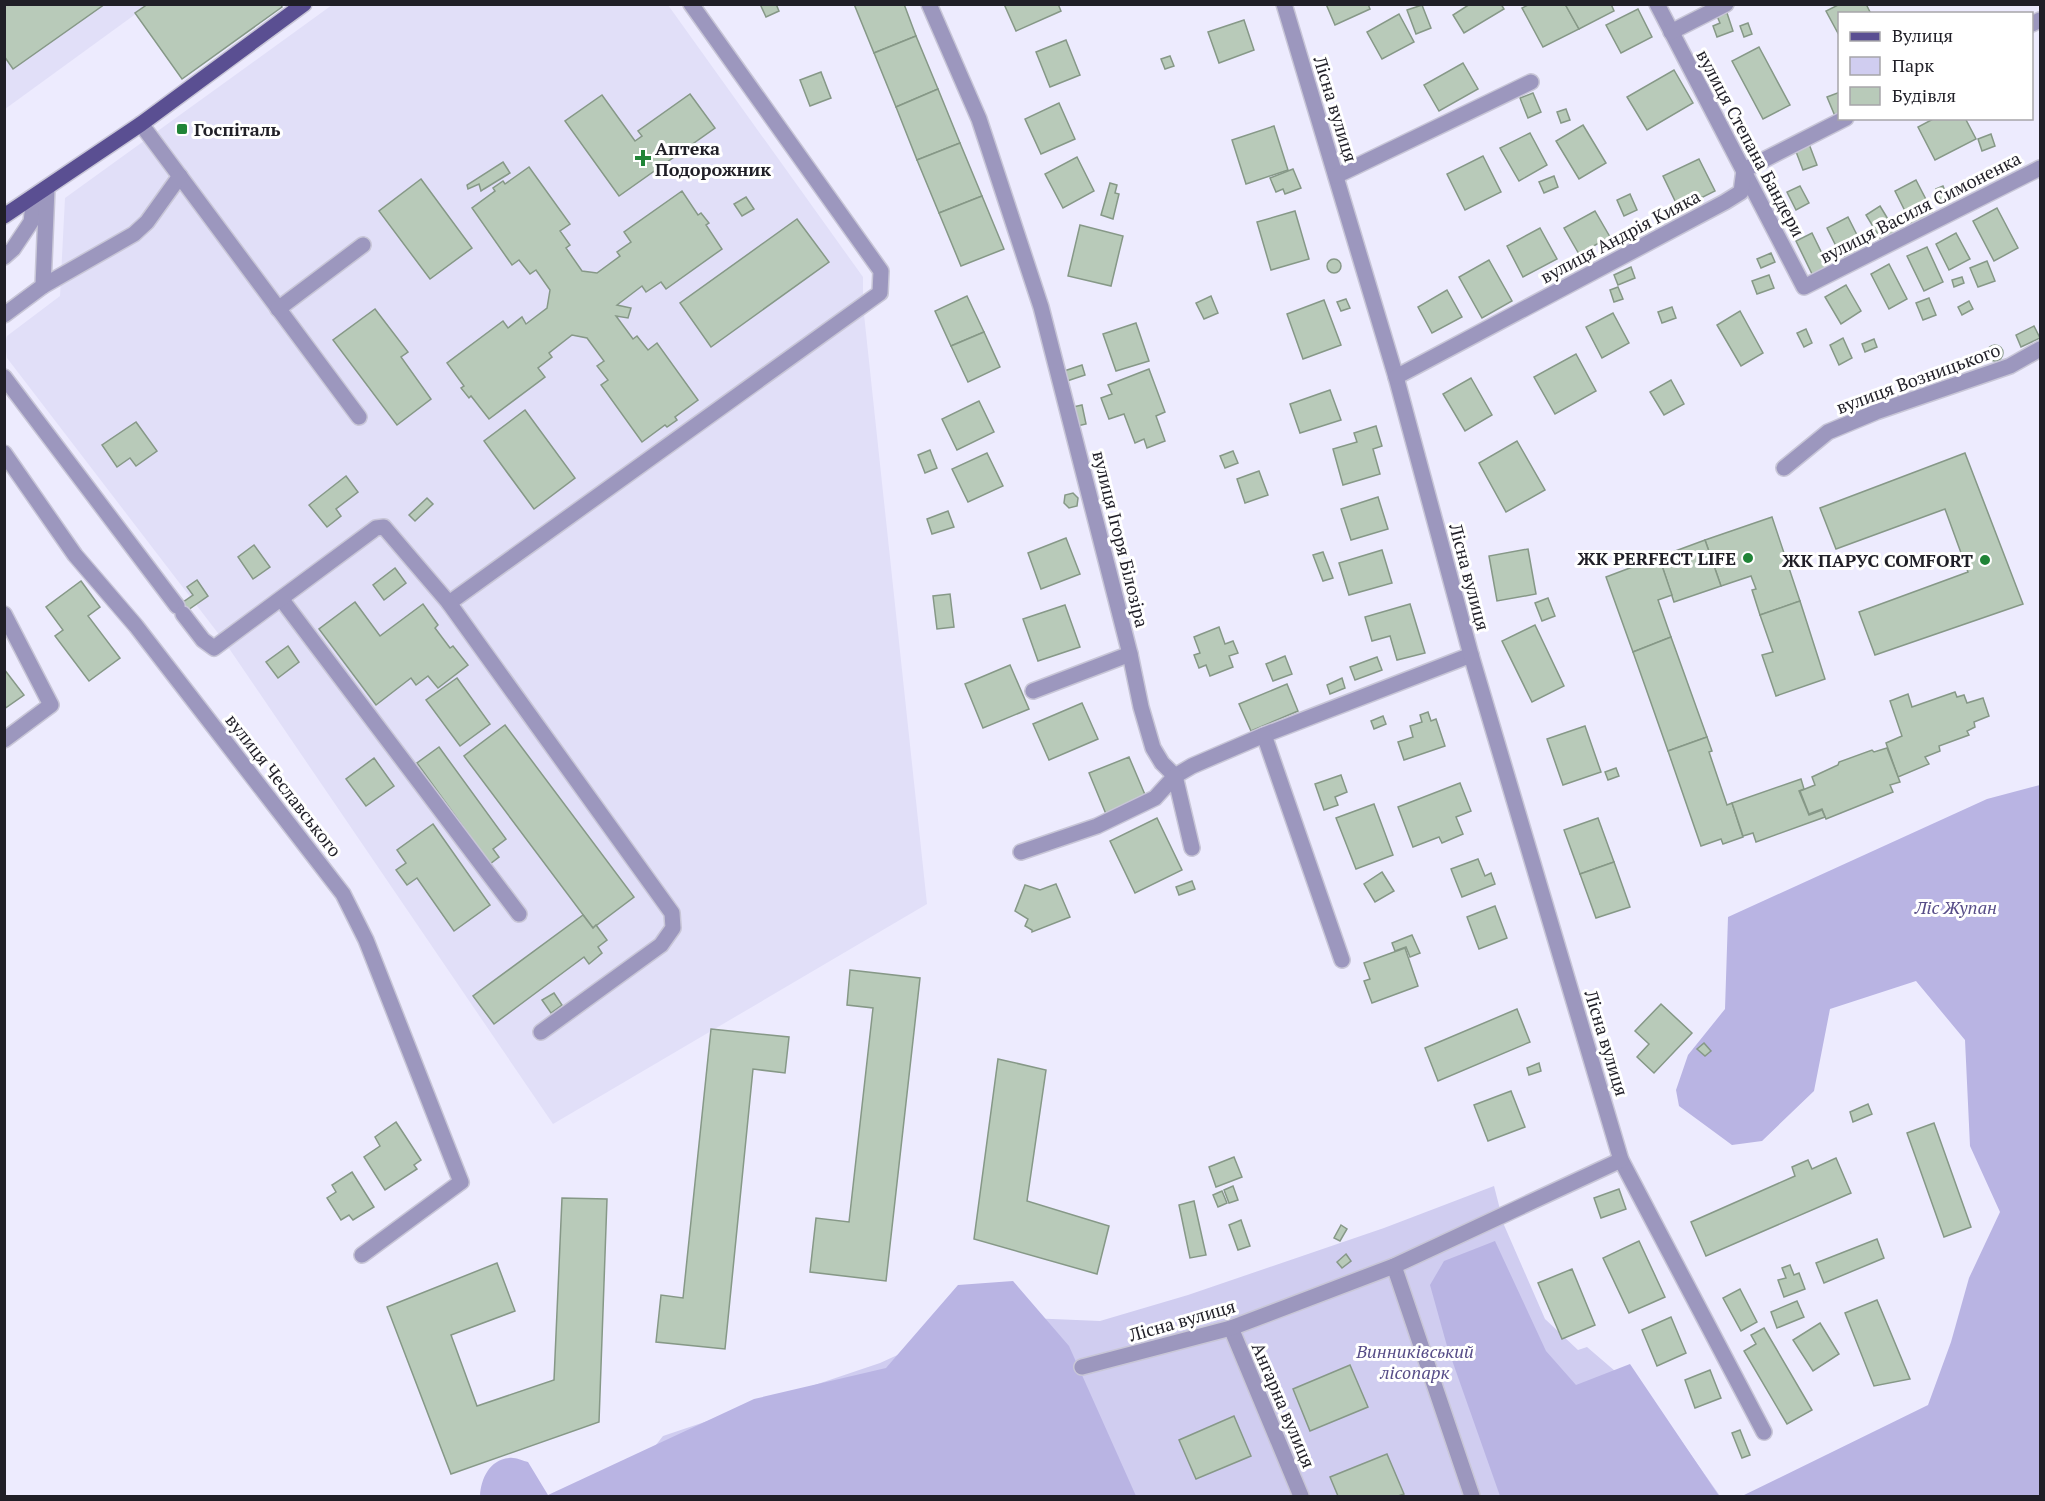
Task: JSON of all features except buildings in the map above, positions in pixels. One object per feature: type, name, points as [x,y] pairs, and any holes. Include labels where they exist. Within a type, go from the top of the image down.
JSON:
[{"type":"main road","points":[[4,216],[141,124],[304,4]]},
{"type":"street","points":[[449,603],[880,293],[881,271],[691,4]]},
{"type":"street","name":"вулиця Ігоря Білозіра","points":[[929,4],[979,119],[1041,307],[1130,654],[1141,707],[1153,748],[1162,763],[1175,776]]},
{"type":"street","name":"Лісна вулиця","points":[[1284,4],[1396,377],[1471,655],[1621,1160],[1764,1432]]},
{"type":"street","name":"вулиця Степана Бандери","points":[[1657,4],[1804,287],[1817,280]]},
{"type":"street","points":[[1671,32],[1726,4]]},
{"type":"street","points":[[1336,176],[1531,82]]},
{"type":"street","points":[[1744,170],[1842,120]]},
{"type":"street","points":[[141,124],[359,417]]},
{"type":"street","name":"вулиця Василя Симоненка","points":[[1817,280],[2040,168]]},
{"type":"street","name":"вулиця Андрія Кияка","points":[[1396,377],[1725,202],[1741,192],[1744,170]]},
{"type":"street","points":[[4,315],[43,286],[134,234],[147,222],[180,176]]},
{"type":"street","points":[[43,286],[48,188]]},
{"type":"street","points":[[4,257],[13,249],[31,222],[34,197]]},
{"type":"street","points":[[278,309],[363,245]]},
{"type":"street","name":"вулиця Возницького","points":[[1784,468],[1828,432],[1876,412],[2010,366],[2040,349]]},
{"type":"street","points":[[4,377],[203,640],[214,648],[282,600],[376,528],[384,527],[449,603],[672,913],[673,928],[662,945],[541,1032]]},
{"type":"street","name":"вулиця Чеславського","points":[[4,453],[75,555],[136,626],[344,894],[370,951],[461,1182],[362,1255]]},
{"type":"street","points":[[282,600],[519,914]]},
{"type":"street","points":[[4,614],[51,705],[4,740]]},
{"type":"street","points":[[1033,691],[1130,654]]},
{"type":"street","points":[[1021,852],[1097,826],[1155,798],[1175,776],[1192,766],[1264,735],[1471,655]]},
{"type":"street","points":[[1264,735],[1342,960]]},
{"type":"street","points":[[1175,776],[1192,848]]},
{"type":"street","name":"Лісна вулиця","points":[[1082,1367],[1231,1328],[1394,1266],[1621,1160]]},
{"type":"street","points":[[1394,1266],[1472,1497]]},
{"type":"street","name":"Ангарна вулиця","points":[[1231,1328],[1301,1497]]},
{"type":"shaded area","points":[[5,5],[148,5],[5,109]]},
{"type":"shaded area","points":[[332,5],[668,5],[863,277],[863,305],[927,904],[553,1124],[224,641],[7,358],[5,345],[7,336],[60,296],[65,198]]},
{"type":"green space","name":"Ліс Жупан","points":[[2040,785],[2040,1496],[1742,1496],[1928,1405],[1951,1342],[1969,1278],[2000,1212],[1970,1146],[1965,1040],[1916,981],[1830,1009],[1814,1091],[1762,1141],[1732,1145],[1679,1106],[1676,1090],[1688,1055],[1725,1009],[1728,917],[1987,799]]},
{"type":"green space","name":"Винниківський лісопарк","points":[[1494,1186],[1504,1225],[1545,1319],[1578,1350],[1587,1347],[1658,1408],[1720,1496],[616,1496],[663,1436],[880,1363],[983,1316],[1100,1321],[1188,1295],[1384,1228]]},
{"type":"green space","points":[[1495,1241],[1546,1351],[1576,1385],[1630,1364],[1719,1496],[1500,1496],[1447,1346],[1430,1285],[1444,1261]]},
{"type":"green space","points":[[1013,1281],[1069,1346],[1136,1496],[480,1496],[487,1471],[496,1462],[502,1460],[514,1458],[528,1462],[548,1495],[754,1399],[886,1368],[958,1285]]},
{"type":"place","name":"Госпіталь","points":[[182,129]]},
{"type":"place","name":"Аптека Подорожник","points":[[643,158]]},
{"type":"place","name":"ЖК PERFECT LIFE","points":[[1748,558]]},
{"type":"place","name":"ЖК ПАРУС COMFORT","points":[[1985,560]]}]
